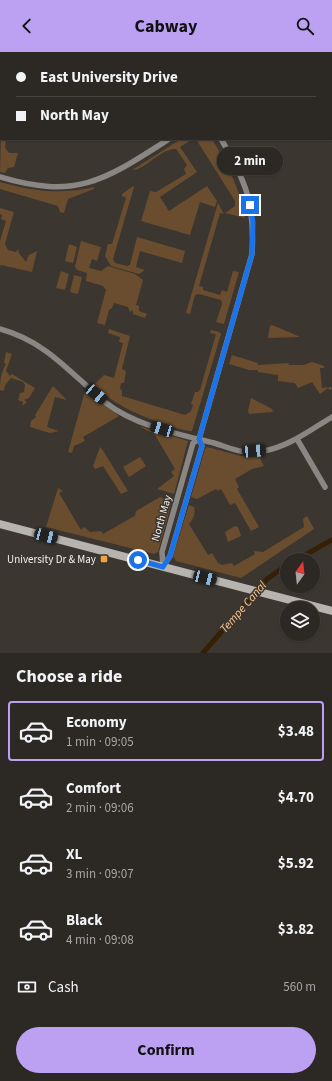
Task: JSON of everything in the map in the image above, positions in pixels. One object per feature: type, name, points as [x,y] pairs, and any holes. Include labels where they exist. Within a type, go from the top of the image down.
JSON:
[{"type":"main road","points":[[0,524],[332,611]]},
{"type":"street","points":[[0,177],[38,186],[75,186],[117,172],[167,140]]},
{"type":"street","name":"North May","points":[[163,567],[170,556],[202,446],[199,439],[252,254],[253,222],[245,187],[239,170],[221,140]]},
{"type":"street","points":[[0,329],[26,338],[45,349],[108,404],[118,410],[150,425],[246,452],[278,448],[297,439],[332,417]]},
{"type":"street","name":"North May","points":[[163,567],[162,552],[193,443],[199,439]]},
{"type":"street","points":[[297,439],[326,488]]},
{"type":"shaded area","points":[[1,140],[6,140],[5,148],[9,153],[18,153],[14,167],[8,168],[5,173],[0,172]]},
{"type":"shaded area","points":[[179,140],[191,140],[180,147],[197,172],[160,197],[169,211],[207,186],[217,201],[215,207],[200,202],[190,235],[141,221],[150,191],[156,192],[186,174],[184,169],[187,165],[176,149],[164,152],[142,167],[132,170]]},
{"type":"shaded area","points":[[197,140],[213,140],[236,186],[245,218],[225,213],[235,206],[235,201]]},
{"type":"shaded area","points":[[0,182],[24,188],[47,191],[70,191],[94,187],[94,189],[68,199],[64,213],[60,212],[58,206],[0,189]]},
{"type":"shaded area","points":[[133,186],[134,187],[113,259],[115,263],[127,266],[130,265],[137,237],[185,251],[182,263],[140,251],[136,267],[145,270],[139,274],[111,266],[105,256],[108,244],[112,244],[126,198],[122,196],[122,194]]},
{"type":"shaded area","points":[[218,203],[224,214],[220,213],[199,286],[203,287],[203,290],[220,295],[222,290],[227,292],[233,271],[239,272],[224,324],[216,322],[222,304],[221,300],[199,294],[195,295],[190,314],[186,313]]},
{"type":"shaded area","points":[[0,208],[14,212],[5,244],[8,250],[16,252],[19,250],[18,252],[26,262],[29,255],[37,251],[32,272],[1,265],[0,267],[0,241],[6,221],[1,219],[2,215],[0,214]]},
{"type":"shaded area","points":[[81,241],[101,247],[97,261],[92,259],[89,268],[101,271],[108,266],[135,274],[143,280],[136,305],[139,306],[139,311],[147,314],[145,318],[133,314],[133,310],[130,312],[128,307],[114,303],[112,308],[109,310],[105,325],[97,323],[106,290],[103,286],[86,281],[87,273],[77,270],[75,267]]},
{"type":"shaded area","points":[[69,244],[77,247],[73,263],[65,261]]},
{"type":"shaded area","points":[[61,271],[69,274],[65,290],[56,288]]},
{"type":"shaded area","points":[[74,275],[82,277],[78,294],[70,292]]},
{"type":"shaded area","points":[[272,325],[299,337],[268,338],[270,326]]},
{"type":"shaded area","points":[[109,329],[130,336],[122,369],[126,371],[124,383],[121,383],[120,389],[122,390],[122,396],[185,415],[191,411],[193,405],[191,404],[195,392],[200,390],[216,334],[210,333],[211,330],[221,334],[192,431],[160,423],[139,415],[111,399],[94,385],[104,375],[114,378],[123,343],[119,342],[120,337],[108,333]]},
{"type":"shaded area","points":[[6,352],[12,354],[6,371],[10,376],[12,374],[35,388],[29,398],[24,400],[27,402],[22,406],[23,402],[18,400],[20,393],[24,392],[25,385],[23,382],[11,378],[5,385],[4,391],[0,390],[1,376],[6,364],[4,363]]},
{"type":"shaded area","points":[[232,355],[258,363],[258,365],[288,363],[289,365],[304,365],[312,362],[324,366],[324,368],[320,368],[322,388],[331,387],[332,389],[330,390],[328,388],[320,394],[312,382],[298,388],[295,383],[278,381],[278,375],[258,372],[258,370],[249,370],[229,364]]},
{"type":"shaded area","points":[[53,386],[67,400],[55,397],[47,427],[59,431],[50,433],[30,427],[31,421],[36,417],[35,415]]},
{"type":"shaded area","points":[[85,391],[119,416],[83,437],[85,441],[74,446],[72,453],[68,452]]},
{"type":"shaded area","points":[[251,398],[272,409],[273,412],[249,414],[248,411]]},
{"type":"shaded area","points":[[139,426],[188,441],[174,494],[157,489],[174,476],[171,472],[175,469],[155,435]]},
{"type":"shaded area","points":[[100,447],[128,491],[121,494],[103,466],[95,469],[93,466]]},
{"type":"shaded area","points":[[207,447],[241,456],[259,456],[264,466],[252,469],[235,479],[239,487],[237,489],[259,527],[251,531],[235,503],[230,505],[221,489],[218,491],[216,489],[197,499],[191,497],[205,449]]},
{"type":"shaded area","points":[[140,457],[146,466],[129,477],[123,467]]},
{"type":"shaded area","points":[[58,488],[63,491],[59,493],[81,530],[84,527],[90,532],[101,531],[103,534],[135,516],[136,511],[160,497],[172,501],[158,552],[154,554],[46,527]]},
{"type":"shaded area","points":[[189,505],[194,507],[195,512],[189,524],[208,555],[212,553],[218,563],[222,565],[232,563],[234,566],[255,554],[254,551],[263,552],[304,527],[303,519],[307,516],[314,529],[241,578],[176,561],[173,556]]},
{"type":"shaded area","points":[[235,526],[238,527],[241,536],[228,542],[225,532]]},
{"type":"waterway","name":"Tempe Canal","points":[[309,553],[332,540]]},
{"type":"waterway","name":"Tempe Canal","points":[[203,653],[267,579],[280,570]]},
{"type":"place","name":"University Dr & May","points":[[104,559]]},
{"type":"route","points":[[138,560],[163,567],[170,556],[202,446],[199,439],[252,254],[253,222],[250,205]]}]
